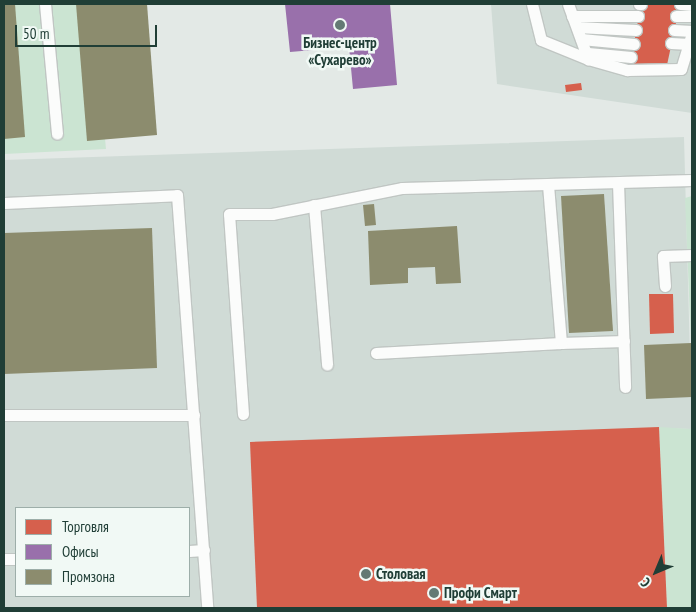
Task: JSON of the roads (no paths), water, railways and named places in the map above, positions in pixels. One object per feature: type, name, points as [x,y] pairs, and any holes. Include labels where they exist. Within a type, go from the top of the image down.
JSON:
[{"type":"lane","points":[[45,4],[58,132]]},
{"type":"lane","points":[[532,4],[541,40],[627,70],[681,69],[692,31],[674,30]]},
{"type":"lane","points":[[568,4],[587,56]]},
{"type":"lane","points":[[680,4],[692,5]]},
{"type":"lane","points":[[572,16],[638,16]]},
{"type":"lane","points":[[676,16],[692,16]]},
{"type":"lane","points":[[577,27],[636,30]]},
{"type":"lane","points":[[581,40],[634,44]]},
{"type":"lane","points":[[671,43],[689,44]]},
{"type":"lane","points":[[587,56],[631,57]]},
{"type":"lane","points":[[243,414],[228,214],[272,214],[402,188],[692,180]]},
{"type":"lane","points":[[618,183],[625,387]]},
{"type":"lane","points":[[548,184],[561,343]]},
{"type":"lane","points":[[4,203],[177,195],[207,608]]},
{"type":"lane","points":[[314,205],[327,364]]},
{"type":"lane","points":[[665,286],[663,256],[692,256]]},
{"type":"lane","points":[[376,353],[624,341]]},
{"type":"lane","points":[[4,416],[194,415]]},
{"type":"lane","points":[[190,551],[204,550]]},
{"type":"place","name":"Бизнес-центр «Сухарево»","points":[[340,25]]},
{"type":"place","name":"Столовая","points":[[366,574]]},
{"type":"place","name":"Профи Смарт","points":[[434,593]]}]
